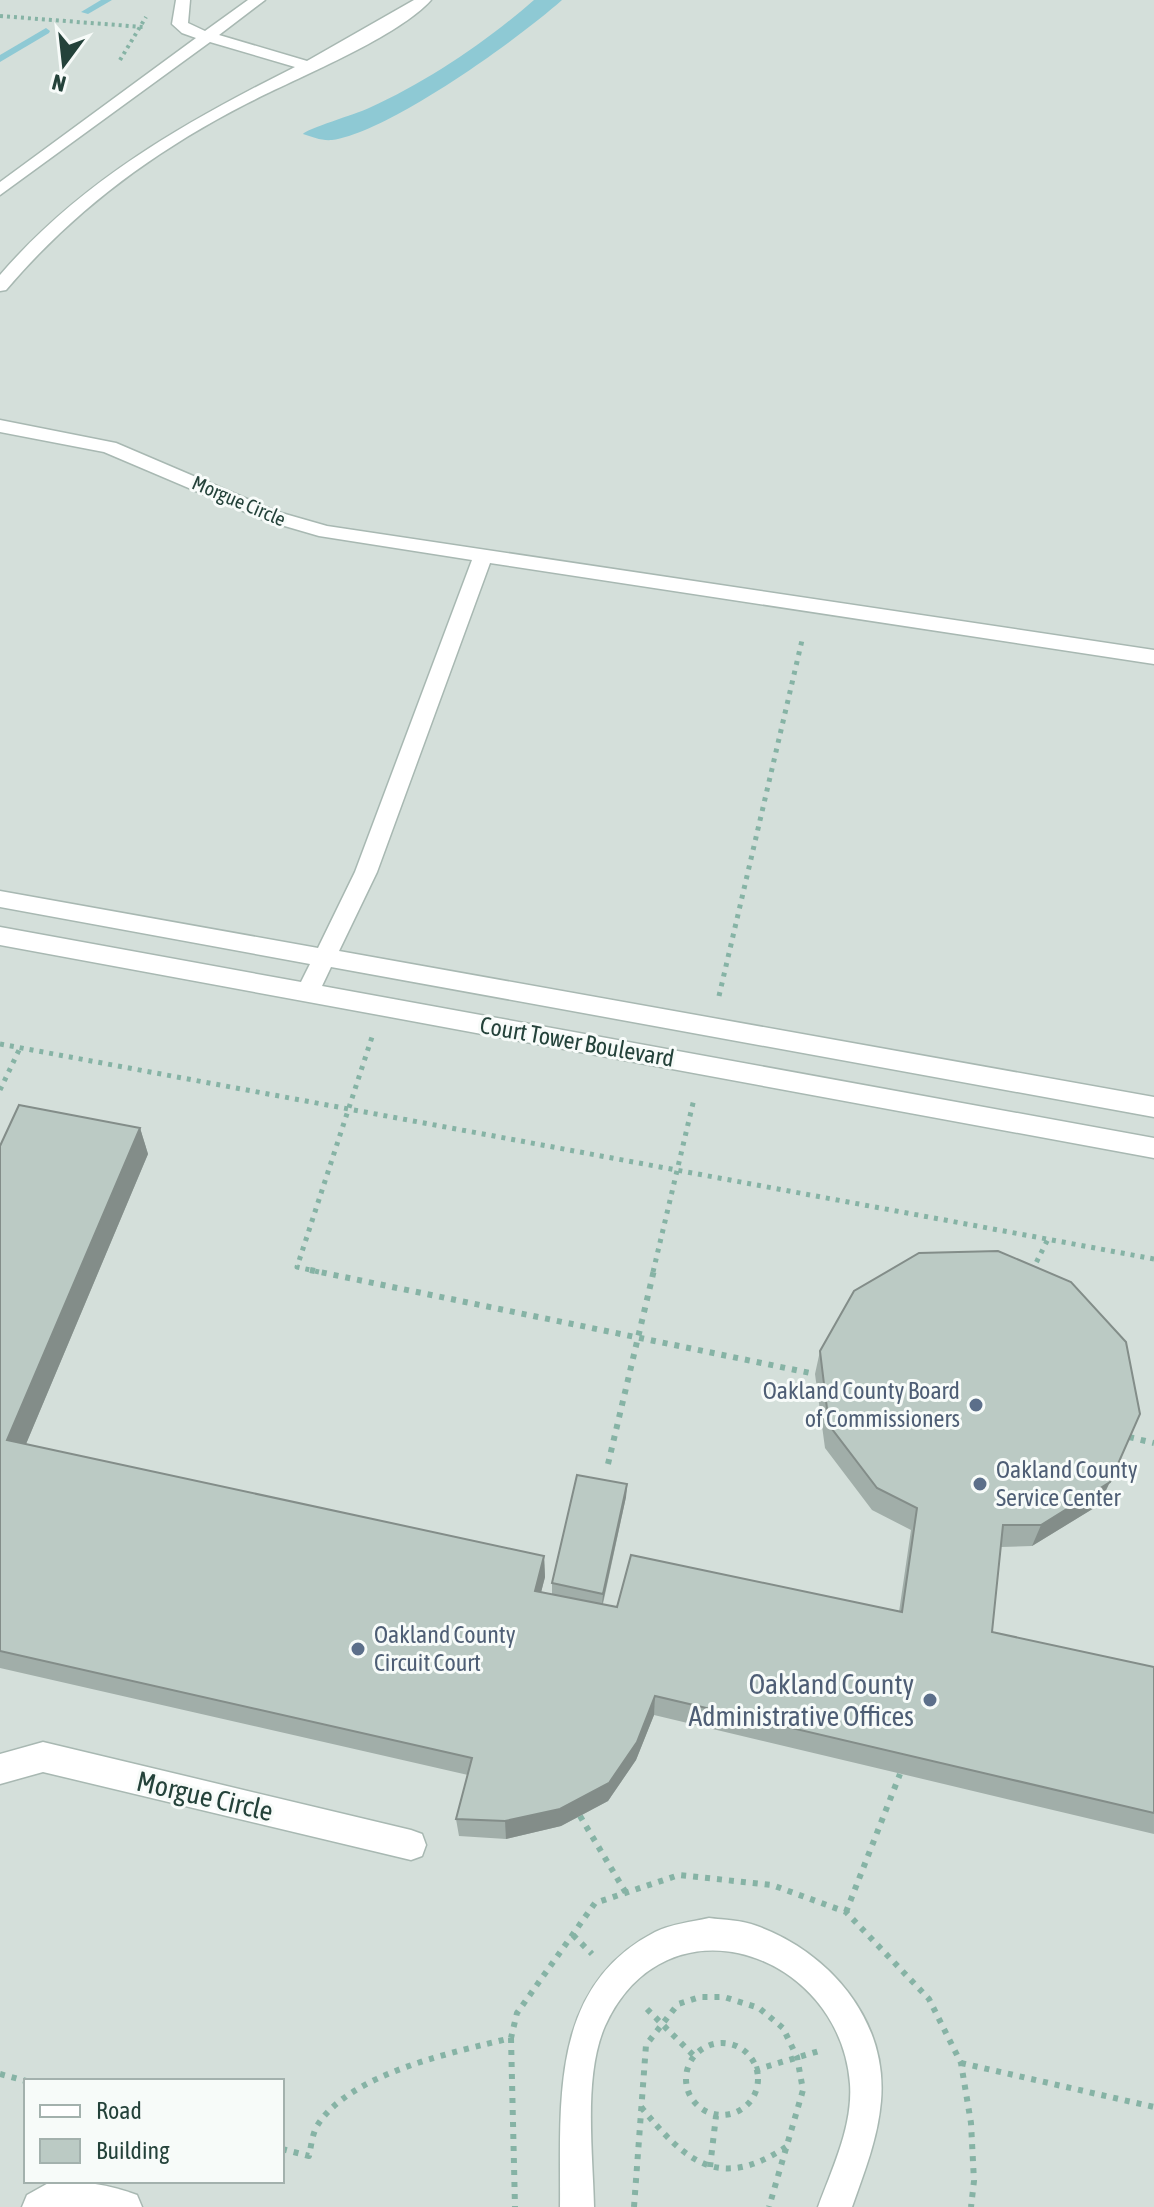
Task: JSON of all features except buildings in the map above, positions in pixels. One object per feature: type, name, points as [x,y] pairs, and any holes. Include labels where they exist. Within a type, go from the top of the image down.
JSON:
[{"type":"street","points":[[183,0],[180,24],[208,36],[311,67]]},
{"type":"street","points":[[0,190],[41,156],[258,0]]},
{"type":"street","points":[[0,286],[59,223],[121,174],[215,114],[311,67],[424,0]]},
{"type":"street","name":"Morgue Circle","points":[[0,426],[120,450],[297,525],[483,557],[811,603],[1154,657]]},
{"type":"street","points":[[307,993],[366,872],[483,557]]},
{"type":"street","name":"Court Tower Boulevard","points":[[0,899],[711,1030],[1154,1107]]},
{"type":"street","name":"Court Tower Boulevard","points":[[0,936],[1154,1148]]},
{"type":"street","name":"Morgue Circle","points":[[0,1769],[43,1757],[411,1845]]},
{"type":"street","points":[[577,2207],[580,2071],[585,2036],[604,1995],[616,1978],[639,1958],[667,1943],[706,1933],[739,1934],[773,1945],[810,1968],[841,2004],[857,2040],[863,2063],[865,2103],[862,2129],[835,2207]]},
{"type":"street","points":[[39,2207],[67,2191],[125,2207]]},
{"type":"path","points":[[115,66],[152,5]]},
{"type":"path","points":[[0,16],[141,27],[180,24]]},
{"type":"path","points":[[711,1030],[811,603]]},
{"type":"path","points":[[382,1007],[297,1267],[815,1374]]},
{"type":"path","points":[[0,1044],[1154,1259]]},
{"type":"path","points":[[0,1090],[20,1048]]},
{"type":"path","points":[[608,1464],[702,1065]]},
{"type":"path","points":[[1029,1277],[1048,1239]]},
{"type":"path","points":[[1129,1437],[1154,1443]]},
{"type":"path","points":[[846,1912],[900,1774]]},
{"type":"path","points":[[580,1816],[626,1893]]},
{"type":"path","points":[[515,2207],[511,2038],[517,2013],[595,1903],[679,1875],[772,1885],[846,1912],[929,1999],[961,2063],[971,2123],[974,2181],[971,2207]]},
{"type":"path","points":[[634,2207],[646,2045],[678,2004],[700,1997],[724,1997],[759,2008],[783,2028],[797,2057],[803,2090],[769,2207]]},
{"type":"path","points":[[284,2150],[309,2156],[317,2127],[346,2096],[447,2054],[511,2038]]},
{"type":"path","points":[[755,2070],[857,2040]]},
{"type":"path","points":[[711,2043],[733,2044],[742,2050],[755,2070],[757,2082],[748,2105],[739,2112],[716,2116],[705,2112],[689,2092],[688,2067],[694,2056],[711,2043]]},
{"type":"path","points":[[961,2063],[1154,2107]]},
{"type":"path","points":[[0,2074],[24,2080]]},
{"type":"path","points":[[641,2107],[679,2152],[700,2166],[734,2172],[763,2165],[786,2146]]},
{"type":"path","points":[[710,2167],[716,2116]]},
{"type":"shaded area","points":[[0,0],[1154,0],[1154,2207],[0,2207]]},
{"type":"water","points":[[534,0],[562,0],[515,38],[418,103],[356,133],[332,140],[303,134],[369,108],[412,86],[476,46]]},
{"type":"waterway","points":[[85,12],[108,0]]},
{"type":"waterway","points":[[0,59],[46,31]]},
{"type":"place","name":"Oakland County Board of Commissioners","points":[[976,1405]]},
{"type":"place","name":"Oakland County Service Center","points":[[980,1484]]},
{"type":"place","name":"Oakland County Circuit Court","points":[[358,1649]]},
{"type":"place","name":"Oakland County Administrative Offices","points":[[930,1700]]}]
